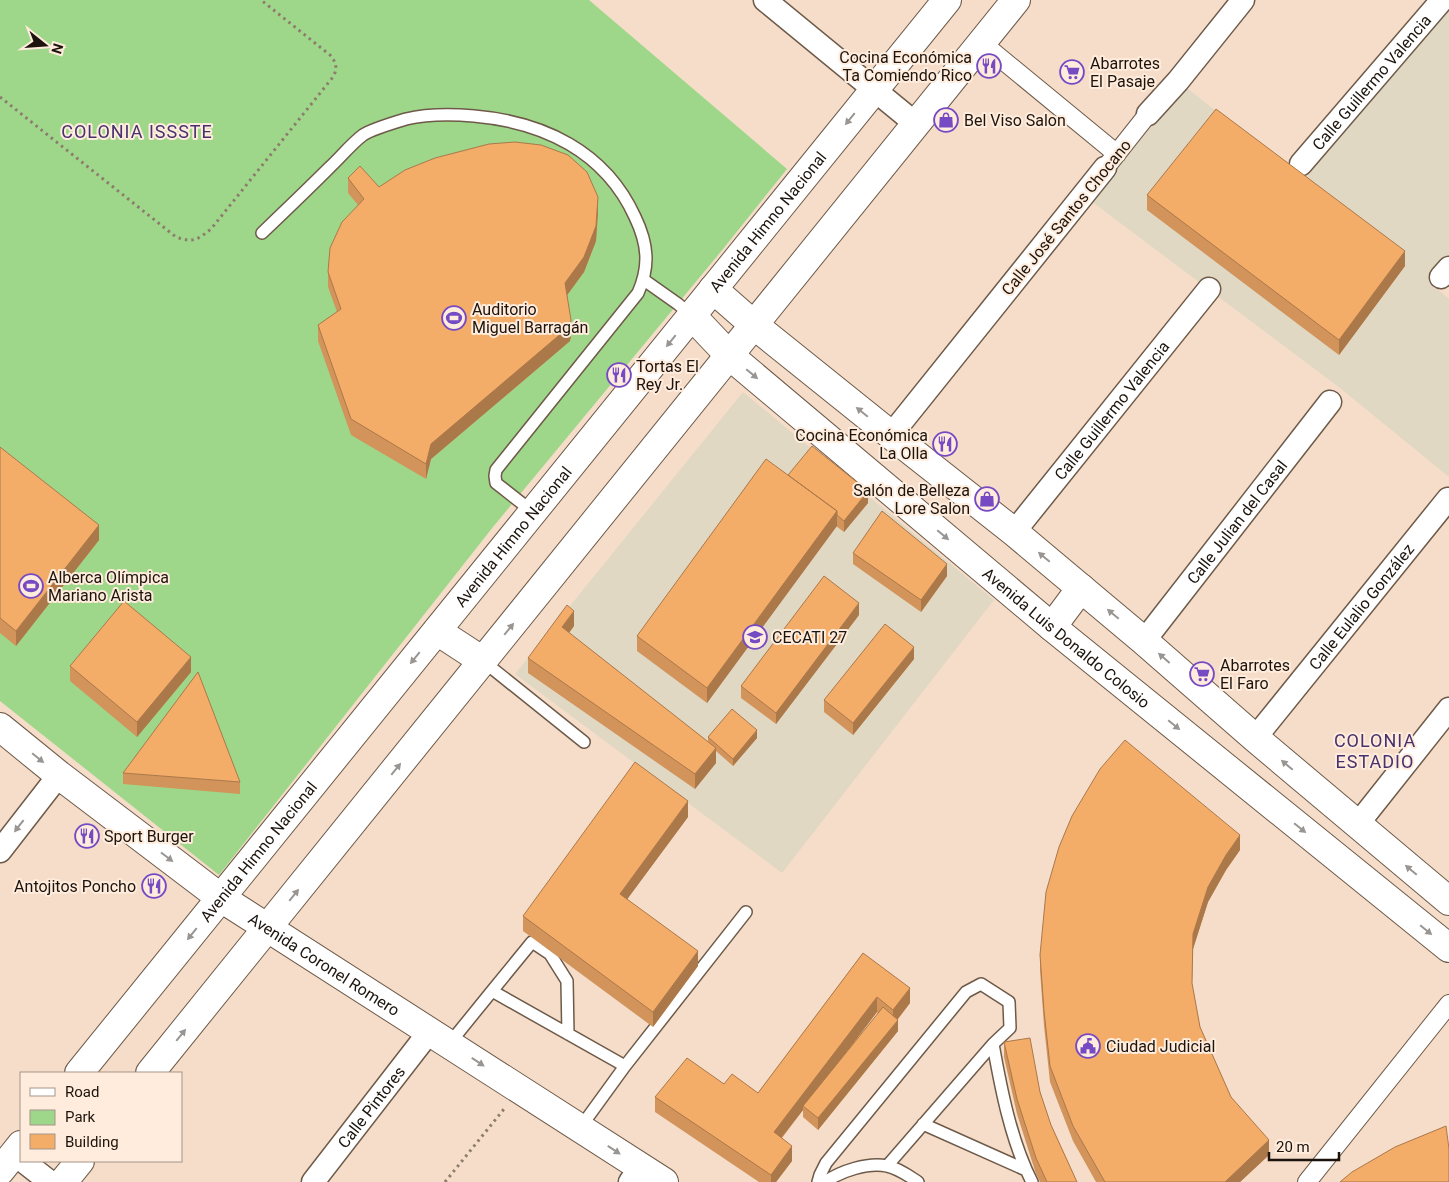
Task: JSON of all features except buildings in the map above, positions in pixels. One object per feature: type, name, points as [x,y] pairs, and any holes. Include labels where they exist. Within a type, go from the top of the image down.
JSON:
[{"type":"main road","name":"Avenida Himno Nacional","points":[[80,1072],[947,0]]},
{"type":"main road","points":[[151,1072],[1016,0]]},
{"type":"main road","points":[[713,289],[754,325],[1014,532],[1144,641],[1357,825],[1449,901]]},
{"type":"main road","name":"Avenida Luis Donaldo Colosio","points":[[692,316],[730,356],[1052,627],[1449,948]]},
{"type":"main road","points":[[1052,627],[1081,588]]},
{"type":"main road","points":[[437,631],[483,661]]},
{"type":"main road","name":"Avenida Coronel Romero","points":[[0,727],[58,774],[221,898],[580,1128],[636,1177],[664,1182]]},
{"type":"main road","points":[[63,1182],[79,1162]]},
{"type":"street","points":[[765,0],[916,124]]},
{"type":"street","name":"Calle José Santos Chocano","points":[[891,435],[1148,114],[1178,81],[1243,0]]},
{"type":"street","name":"Calle Guillermo Valencia","points":[[1301,164],[1442,0]]},
{"type":"street","points":[[982,43],[1111,161]]},
{"type":"street","name":"Calle Guillermo Valencia","points":[[1014,532],[1209,290]]},
{"type":"street","name":"Calle Julian del Casal","points":[[1144,641],[1330,402]]},
{"type":"street","name":"Calle Eulalio González","points":[[1255,738],[1448,500]]},
{"type":"street","points":[[1357,825],[1449,709]]},
{"type":"street","points":[[0,850],[58,774]]},
{"type":"street","points":[[1306,1182],[1449,1004]]},
{"type":"street","name":"Calle Pintores","points":[[320,1180],[440,1038]]},
{"type":"street","points":[[22,1162],[50,1182]]},
{"type":"lane","points":[[262,233],[364,134],[407,119],[451,114],[498,118],[546,131],[583,152],[606,173],[628,202],[644,236],[647,265],[644,280],[638,294],[496,470],[496,482],[533,512]]},
{"type":"lane","points":[[644,280],[692,316]]},
{"type":"lane","points":[[483,661],[584,742]]},
{"type":"lane","points":[[580,1128],[625,1066],[746,912]]},
{"type":"lane","points":[[440,1038],[492,991],[532,942],[550,954],[567,981],[568,1034]]},
{"type":"lane","points":[[818,1182],[826,1163],[966,992],[981,984],[1009,1002],[1010,1028],[992,1044],[887,1166]]},
{"type":"lane","points":[[492,991],[625,1066]]},
{"type":"lane","points":[[992,1044],[1003,1101],[1026,1170],[1032,1182]]},
{"type":"lane","points":[[923,1124],[1026,1170]]},
{"type":"lane","points":[[824,1182],[833,1176],[858,1167],[887,1166],[906,1174],[918,1182]]},
{"type":"path","points":[[0,97],[176,237],[188,241],[198,239],[211,229],[333,77],[336,70],[336,61],[330,55],[261,0]]},
{"type":"path","points":[[446,1182],[520,1089]]},
{"type":"shaded area","points":[[1449,5],[1449,257],[1429,282],[1449,299],[1449,477],[1340,388],[1083,195],[1178,81],[1301,178]]},
{"type":"shaded area","name":"CECATI 27","points":[[743,392],[994,600],[782,873],[515,674]]},
{"type":"green space","points":[[0,0],[589,0],[787,169],[493,527],[219,875],[0,701]]},
{"type":"place","name":"Cocina Económica Ta Comiendo Rico","points":[[989,66]]},
{"type":"place","name":"Abarrotes El Pasaje","points":[[1072,72]]},
{"type":"place","name":"Bel Viso Salon","points":[[946,120]]},
{"type":"place","name":"Auditorio Miguel Barragán","points":[[454,318]]},
{"type":"place","name":"Tortas El Rey Jr.","points":[[619,375]]},
{"type":"place","name":"Cocina Económica La Olla","points":[[945,444]]},
{"type":"place","name":"Salón de Belleza Lore Salon","points":[[987,499]]},
{"type":"place","name":"Alberca Olímpica Mariano Arista","points":[[31,586]]},
{"type":"place","name":"CECATI 27","points":[[755,637]]},
{"type":"place","name":"Abarrotes El Faro","points":[[1202,674]]},
{"type":"place","name":"Sport Burger","points":[[87,836]]},
{"type":"place","name":"Antojitos Poncho","points":[[154,886]]},
{"type":"place","name":"Ciudad Judicial","points":[[1088,1046]]},
{"type":"district","name":"COLONIA ISSSTE","points":[[137,132]]},
{"type":"district","name":"COLONIA ESTADIO","points":[[1375,751]]}]
